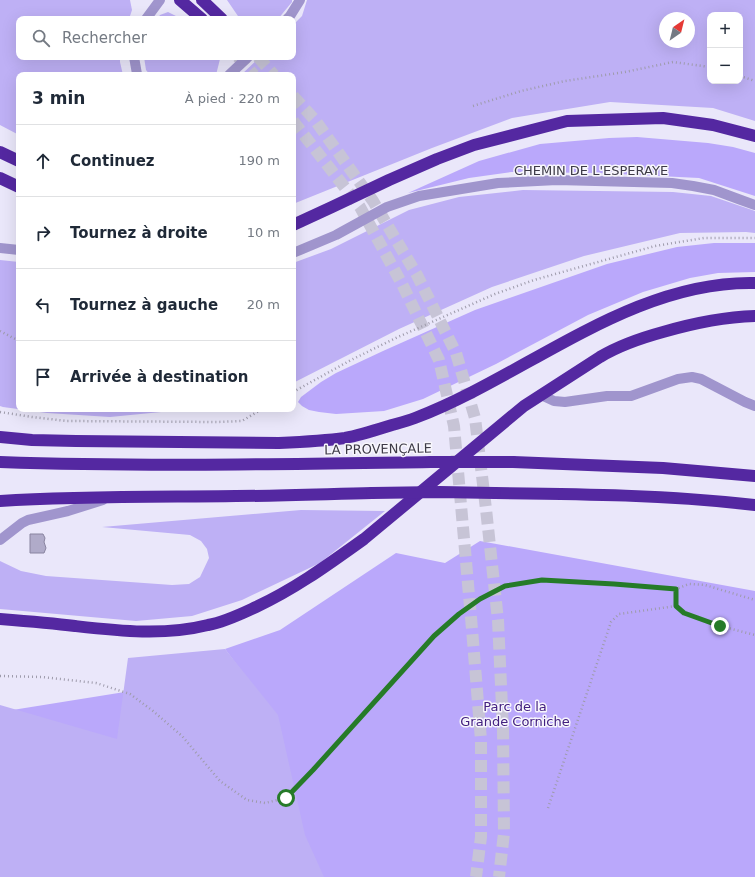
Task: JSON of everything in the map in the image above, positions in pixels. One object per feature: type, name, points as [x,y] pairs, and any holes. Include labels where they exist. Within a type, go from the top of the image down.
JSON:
[{"type":"highway","points":[[180,0],[199,16]]},
{"type":"highway","points":[[202,0],[219,16]]},
{"type":"highway","points":[[296,224],[437,159],[474,145],[567,121],[663,118],[713,124],[755,136]]},
{"type":"highway","points":[[0,152],[16,160]]},
{"type":"highway","points":[[0,178],[16,186]]},
{"type":"highway","points":[[0,437],[68,441],[278,443],[309,442],[345,438],[415,418],[480,388],[585,331],[643,305],[686,291],[712,286],[755,283]]},
{"type":"highway","points":[[0,619],[152,632],[180,630],[209,625],[241,614],[284,593],[352,548],[524,406],[611,350],[635,340],[678,328],[723,318],[755,316]]},
{"type":"highway","name":"LA PROVENÇALE","points":[[0,462],[54,464],[224,465],[514,462],[663,468],[755,476]]},
{"type":"highway","points":[[0,501],[113,496],[230,496],[440,492],[590,494],[686,498],[755,505]]},
{"type":"street","points":[[148,16],[160,0]]},
{"type":"street","points":[[290,16],[300,0]]},
{"type":"street","points":[[135,60],[137,72]]},
{"type":"street","points":[[232,72],[245,60]]},
{"type":"street","name":"CHEMIN DE L'ESPERAYE","points":[[296,252],[336,236],[387,207],[418,196],[498,183],[557,180],[672,183],[714,190],[755,205]]},
{"type":"street","points":[[0,248],[16,250]]},
{"type":"street","points":[[541,395],[554,401],[564,402],[608,396],[631,396],[678,379],[692,377],[701,379],[755,406]]},
{"type":"street","points":[[0,540],[28,520],[68,511],[113,496]]},
{"type":"path","points":[[473,106],[521,91],[565,81],[625,72],[673,62],[707,66]]},
{"type":"path","points":[[743,77],[755,80]]},
{"type":"path","points":[[296,390],[350,360],[495,294],[534,280],[655,246],[704,238],[755,238]]},
{"type":"path","points":[[0,331],[16,339]]},
{"type":"path","points":[[0,412],[67,421],[217,422],[242,421],[257,412]]},
{"type":"path","points":[[0,676],[42,677],[96,683],[130,694],[153,711],[182,736],[220,780],[247,800],[265,803],[286,798],[434,636],[459,614],[480,599],[505,586],[542,580],[676,589],[689,584],[705,585],[755,600]]},
{"type":"path","points":[[676,589],[676,606],[684,613],[720,626],[755,635]]},
{"type":"path","points":[[548,808],[610,622],[619,614],[676,606]]},
{"type":"green space","points":[[637,137],[708,143],[733,147],[755,153],[755,196],[699,178],[598,173],[511,172],[469,178],[408,193],[479,161],[540,144]]},
{"type":"green space","points":[[714,243],[755,243],[755,272],[718,273],[690,278],[643,292],[588,315],[496,364],[423,399],[384,411],[336,414],[309,410],[298,402],[301,397],[336,373],[475,310],[607,264],[677,247]]},
{"type":"green space","name":"Parc de la Grande Corniche","points":[[480,541],[755,591],[755,877],[0,877],[0,712],[243,673],[225,649],[280,630],[396,553],[445,563]]},
{"type":"shaded area","points":[[0,0],[130,0],[132,10],[130,16],[16,16],[16,60],[120,60],[122,72],[16,72],[16,133],[0,125]]},
{"type":"shaded area","points":[[227,0],[292,0],[280,16],[238,16]]},
{"type":"shaded area","points":[[307,0],[755,0],[755,121],[713,108],[610,102],[512,118],[432,148],[296,203],[296,72],[244,72],[257,60],[296,60],[296,22],[302,16]]},
{"type":"shaded area","points":[[168,12],[176,16],[159,16]]},
{"type":"shaded area","points":[[144,60],[220,60],[217,72],[148,72]]},
{"type":"shaded area","points":[[523,190],[673,192],[711,196],[755,211],[755,233],[680,233],[584,256],[492,287],[399,329],[296,381],[296,262],[331,249],[409,210],[459,197]]},
{"type":"shaded area","points":[[0,260],[16,262],[16,409],[0,406]]},
{"type":"shaded area","points":[[40,412],[161,412],[110,417]]},
{"type":"shaded area","points":[[301,510],[385,511],[320,563],[242,600],[192,616],[136,621],[0,609],[0,561],[21,571],[46,576],[172,585],[189,584],[200,577],[209,558],[207,549],[201,541],[190,535],[102,527]]},
{"type":"shaded area","points":[[225,649],[278,715],[305,835],[324,877],[0,877],[0,705],[117,739],[128,658]]},
{"type":"building","points":[[30,534],[43,534],[46,548],[44,553],[30,553]]},
{"type":"tunnel","points":[[241,60],[251,72]]},
{"type":"tunnel","points":[[261,60],[271,72]]},
{"type":"tunnel","points":[[296,99],[315,120],[373,201],[417,275],[456,353],[475,418],[498,620],[503,729],[504,833],[499,877]]},
{"type":"tunnel","points":[[296,125],[360,207],[402,284],[439,360],[454,426],[481,740],[481,837],[476,877]]},
{"type":"route","points":[[286,798],[434,636],[459,614],[480,599],[505,586],[542,580],[676,589],[676,606],[684,613],[720,626]]}]
